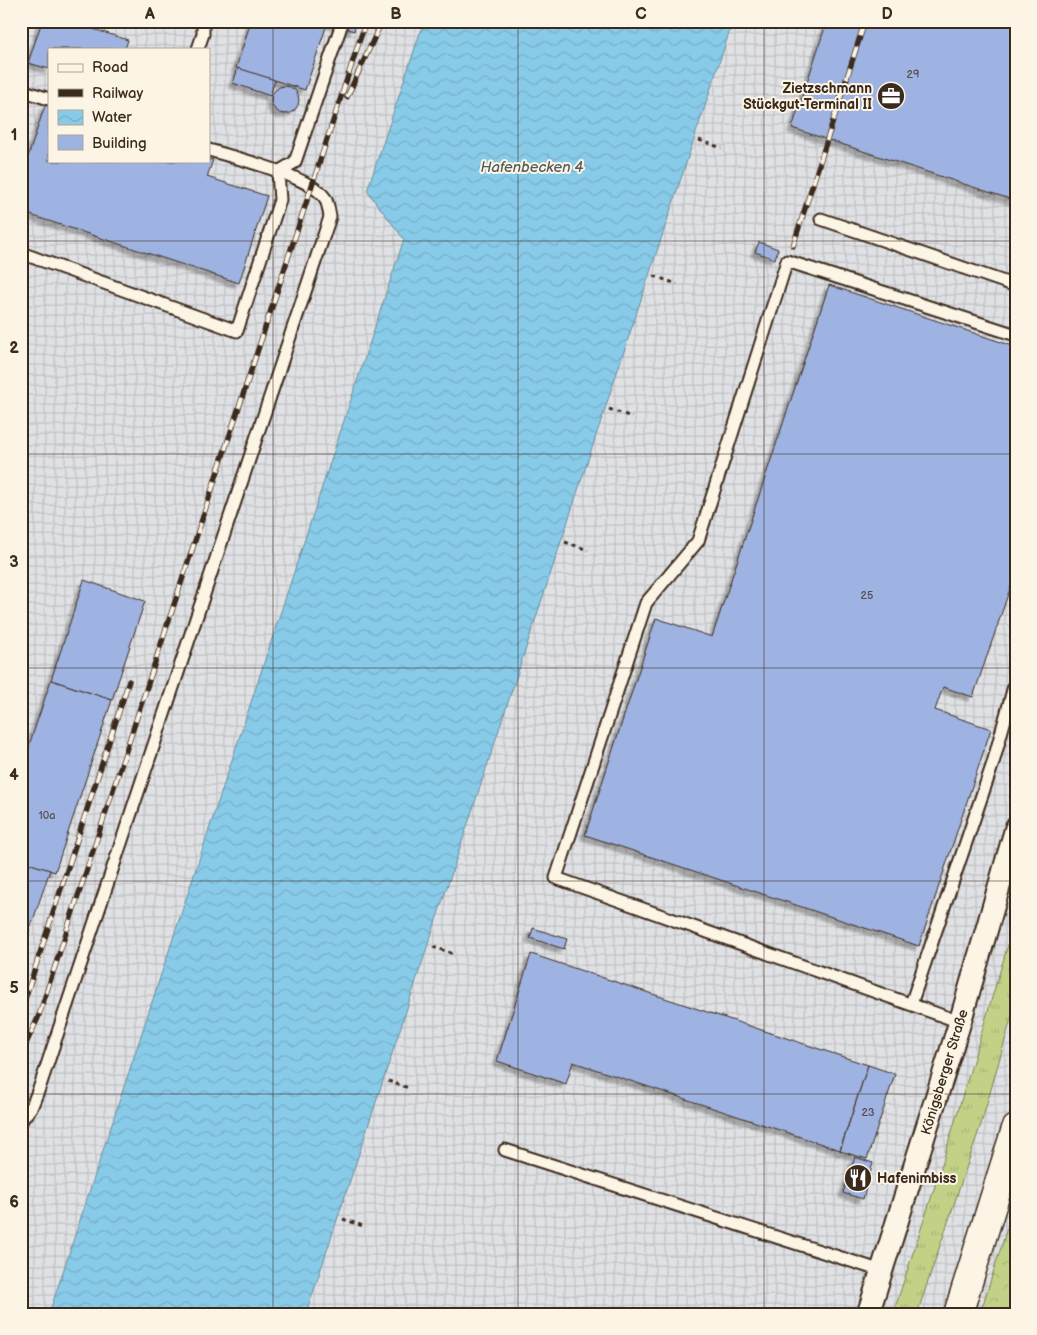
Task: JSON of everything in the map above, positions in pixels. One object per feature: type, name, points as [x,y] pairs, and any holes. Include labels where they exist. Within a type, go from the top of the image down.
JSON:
[{"type":"main road","points":[[958,1314],[1016,1129]]},
{"type":"street","name":"Königsberger Straße","points":[[868,1314],[960,1022],[1016,828]]},
{"type":"lane","points":[[198,48],[203,34],[203,21]]},
{"type":"lane","points":[[278,172],[295,162],[341,26]]},
{"type":"lane","points":[[21,90],[48,99]]},
{"type":"lane","points":[[21,1121],[32,1106],[40,1086],[330,216],[325,199],[312,185],[297,178],[210,150]]},
{"type":"lane","points":[[21,253],[237,331],[280,200],[278,172]]},
{"type":"lane","points":[[821,219],[1016,286]]},
{"type":"lane","points":[[960,1022],[556,878],[646,603],[698,542],[787,261],[1016,335]]},
{"type":"lane","points":[[911,1004],[993,763],[1016,679]]},
{"type":"lane","points":[[505,1150],[882,1272]]},
{"type":"path","points":[[699,140],[722,148]]},
{"type":"path","points":[[654,276],[677,284]]},
{"type":"path","points":[[609,409],[632,417]]},
{"type":"path","points":[[565,542],[588,550]]},
{"type":"path","points":[[433,947],[454,954]]},
{"type":"path","points":[[388,1081],[409,1088]]},
{"type":"path","points":[[342,1219],[363,1226]]},
{"type":"shaded area","points":[[21,21],[424,21],[367,191],[404,239],[49,1314],[21,1314]]},
{"type":"shaded area","points":[[733,21],[1016,21],[1016,1314],[306,1314]]},
{"type":"green space","points":[[1016,918],[1016,1001],[982,1121],[917,1314],[893,1314],[939,1174]]},
{"type":"green space","points":[[1016,1200],[1016,1313],[980,1314]]},
{"type":"water","name":"Hafenbecken 4","points":[[424,21],[733,21],[306,1314],[49,1314],[404,239],[367,191]]},
{"type":"building","points":[[42,21],[89,21],[87,27],[128,40],[125,48],[48,48],[48,69],[28,63]]},
{"type":"building","points":[[251,21],[328,21],[305,90],[236,68]]},
{"type":"building","points":[[328,21],[357,21],[354,31],[328,23]]},
{"type":"building","points":[[827,21],[1016,21],[1016,201],[792,128]]},
{"type":"building","points":[[238,68],[275,80],[270,96],[233,83]]},
{"type":"building","points":[[285,86],[295,90],[299,100],[295,110],[285,114],[275,110],[271,100],[275,90]]},
{"type":"building","points":[[45,105],[48,106],[48,162],[210,162],[210,159],[213,160],[207,177],[267,196],[239,283],[21,212],[21,178]]},
{"type":"building","points":[[759,242],[778,249],[775,259],[755,252]]},
{"type":"building","points":[[829,285],[1016,347],[1016,571],[973,697],[943,687],[935,710],[991,729],[919,946],[585,835],[656,618],[712,637]]},
{"type":"building","points":[[84,580],[145,601],[112,700],[51,680]]},
{"type":"building","points":[[51,680],[112,700],[55,872],[21,861],[21,769]]},
{"type":"building","points":[[21,861],[50,870],[21,956]]},
{"type":"building","points":[[533,928],[567,939],[564,949],[530,938]]},
{"type":"building","points":[[531,954],[868,1065],[840,1150],[573,1062],[566,1084],[497,1061]]},
{"type":"building","points":[[868,1065],[895,1074],[867,1159],[840,1151]]},
{"type":"building","name":"Hafenimbiss","points":[[855,1157],[873,1163],[863,1199],[843,1193]]},
{"type":"railway","points":[[21,1054],[38,1018],[366,21]]},
{"type":"railway","points":[[347,97],[382,21]]},
{"type":"railway","points":[[793,246],[865,21]]},
{"type":"railway","points":[[21,1011],[129,681]]},
{"type":"place","name":"Zietzschmann Stückgut-Terminal II","points":[[891,96]]},
{"type":"place","name":"Hafenimbiss","points":[[858,1178]]}]
